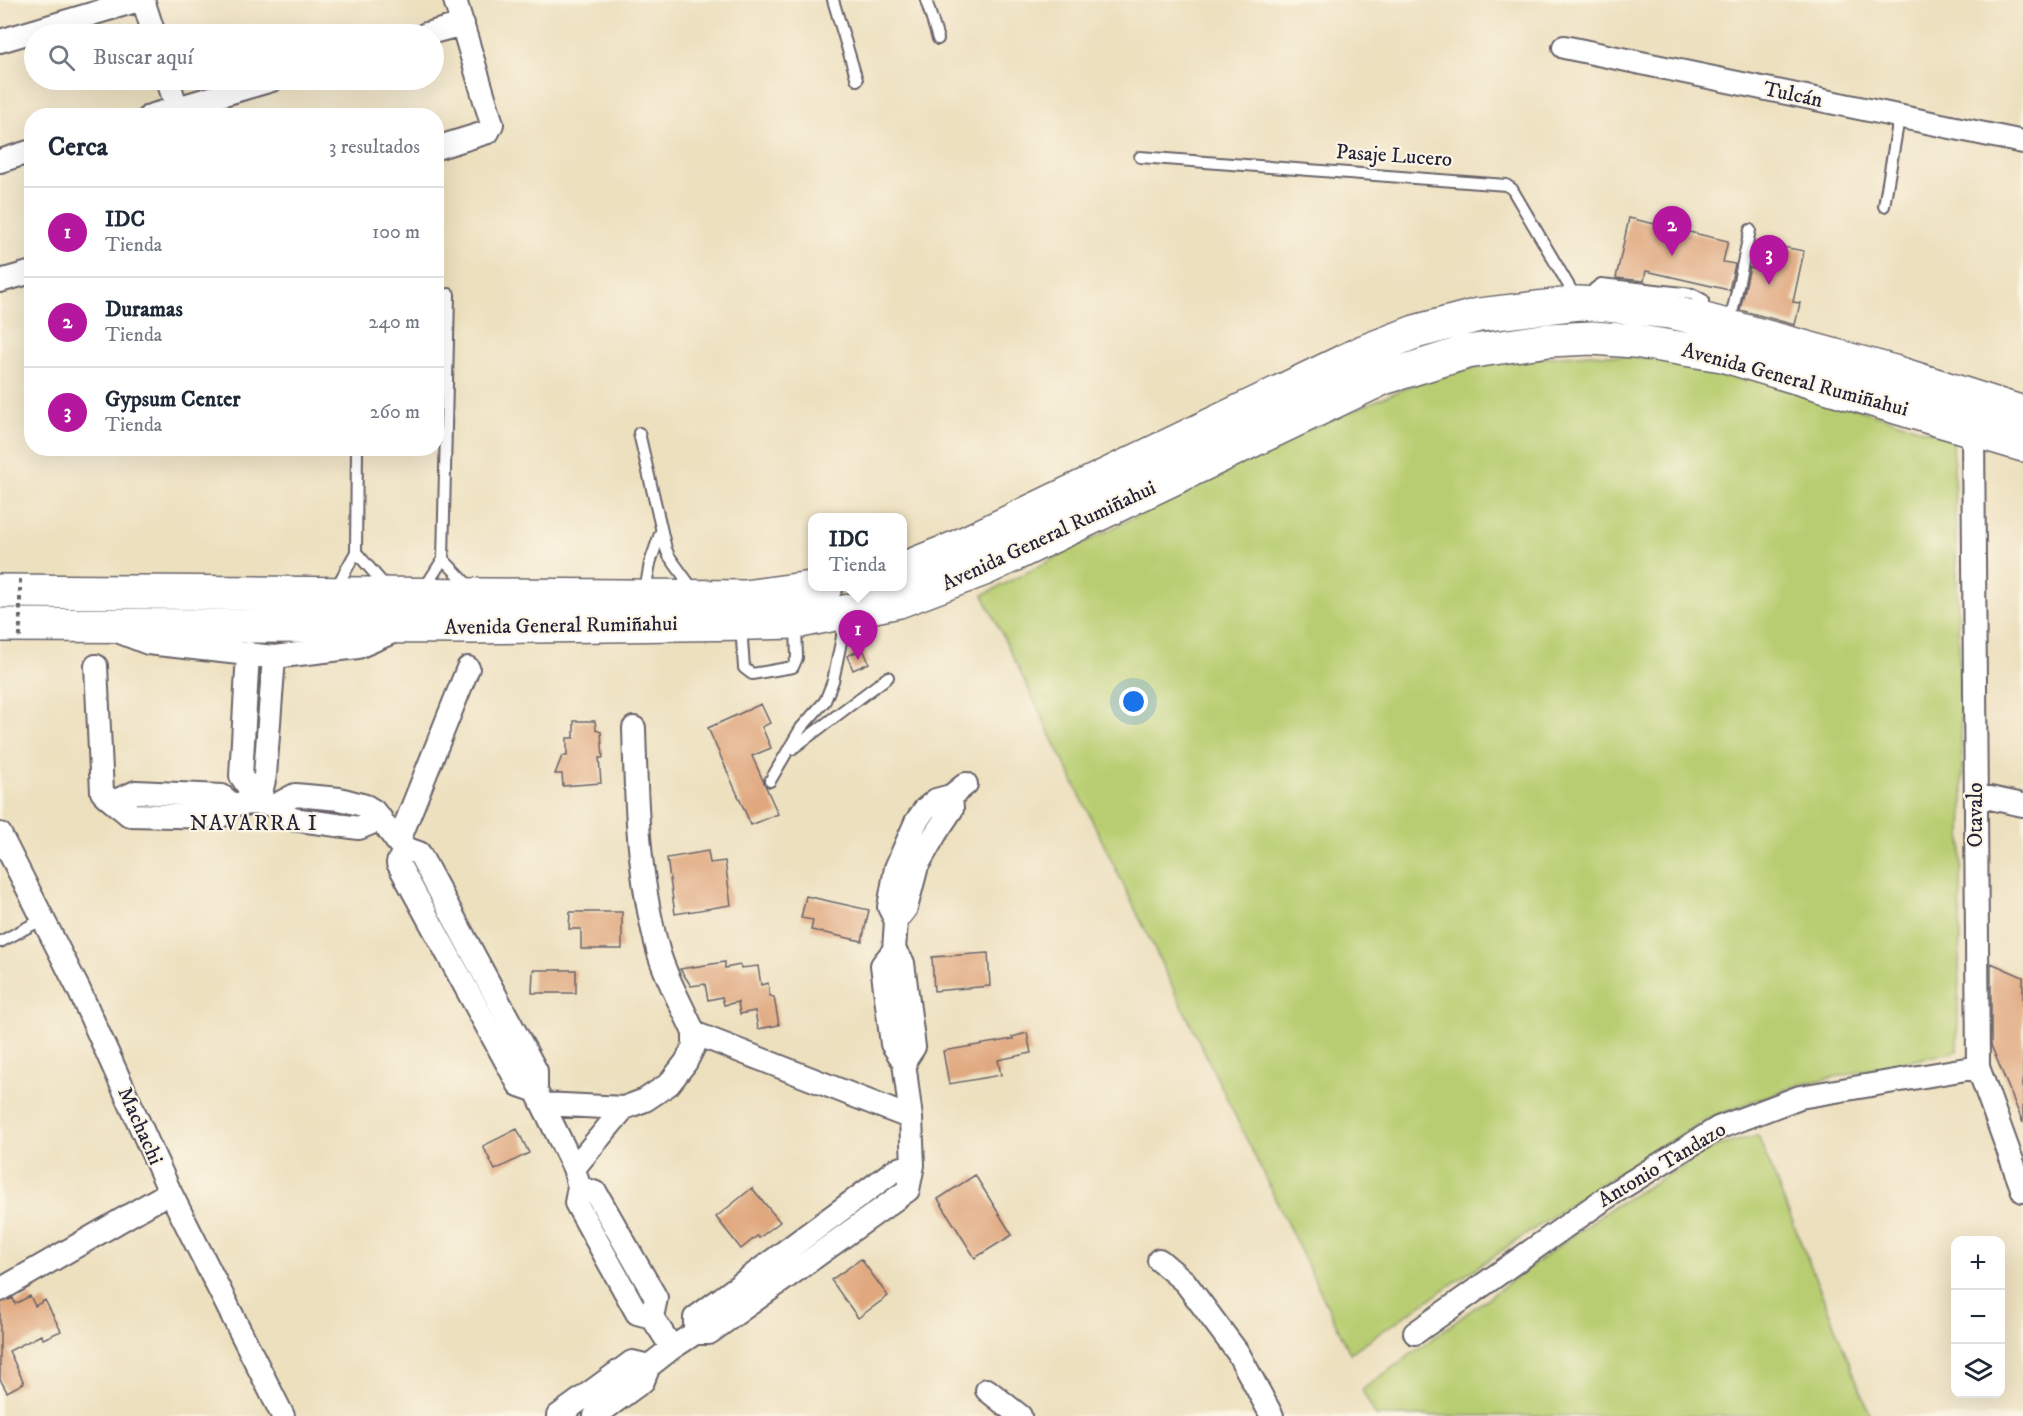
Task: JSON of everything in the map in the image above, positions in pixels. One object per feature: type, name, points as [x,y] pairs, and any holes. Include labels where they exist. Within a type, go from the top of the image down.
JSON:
[{"type":"highway","name":"Avenida General Rumiñahui","points":[[907,567],[955,548],[1363,351],[1415,332],[1479,315],[1584,303],[1670,312],[1894,372],[2023,413]]},
{"type":"highway","name":"Avenida General Rumiñahui","points":[[10,585],[333,594],[745,597],[899,601],[984,570],[1383,378],[1467,352],[1549,340],[1592,338],[1665,345],[1722,355],[2023,445]]},
{"type":"highway","name":"Avenida General Rumiñahui","points":[[10,632],[108,626],[403,627],[795,622],[834,600]]},
{"type":"street","points":[[58,24],[141,0],[150,24]]},
{"type":"street","points":[[444,146],[488,132],[492,124],[455,0]]},
{"type":"street","points":[[444,29],[463,24]]},
{"type":"street","points":[[0,41],[24,34]]},
{"type":"street","name":"Tulcán","points":[[1564,46],[1899,118],[2023,142]]},
{"type":"street","points":[[171,90],[176,108]]},
{"type":"street","points":[[186,108],[241,90]]},
{"type":"street","points":[[0,161],[24,154]]},
{"type":"street","points":[[0,282],[24,274]]},
{"type":"street","name":"Otavalo","points":[[1973,430],[1978,1067],[2023,1191]]},
{"type":"street","points":[[108,626],[129,637],[148,643],[274,657],[358,647],[383,638],[403,627]]},
{"type":"street","points":[[248,653],[241,776],[268,804]]},
{"type":"street","points":[[268,804],[265,775],[274,657]]},
{"type":"street","points":[[96,666],[102,792],[129,815],[219,817],[232,804],[268,804],[296,795],[340,799],[366,806],[381,819],[402,846],[419,853],[536,1071],[539,1098],[576,1177],[596,1192],[656,1298],[652,1317],[672,1348]]},
{"type":"street","points":[[402,846],[468,668]]},
{"type":"street","points":[[539,1098],[624,1108],[645,1100],[669,1084],[694,1046],[694,1033],[658,952],[645,889],[637,823],[633,728]]},
{"type":"street","points":[[595,1416],[643,1381],[649,1366],[695,1333],[695,1318],[895,1170],[914,1165],[904,1062],[892,1044],[882,966],[894,950],[896,921],[906,908],[917,866],[952,809],[959,790]]},
{"type":"street","points":[[1976,795],[2023,805]]},
{"type":"street","name":"Machachi","points":[[0,834],[79,990],[170,1192],[283,1416]]},
{"type":"street","points":[[694,1033],[911,1118]]},
{"type":"street","name":"Antonio Tandazo","points":[[1415,1333],[1610,1195],[1718,1128],[1800,1098],[1978,1067]]},
{"type":"street","points":[[576,1177],[624,1108]]},
{"type":"street","points":[[0,1290],[170,1192]]},
{"type":"street","points":[[1159,1260],[1185,1282],[1238,1353],[1272,1416]]},
{"type":"street","points":[[558,1416],[632,1362],[649,1366]]},
{"type":"street","points":[[987,1390],[1020,1416]]},
{"type":"lane","points":[[833,0],[857,80]]},
{"type":"lane","points":[[926,0],[938,39]]},
{"type":"lane","points":[[1884,206],[1899,118]]},
{"type":"lane","name":"Pasaje Lucero","points":[[1140,157],[1506,185],[1512,189],[1584,303]]},
{"type":"lane","points":[[1716,323],[1750,230]]},
{"type":"lane","points":[[356,552],[407,595],[443,559],[449,294]]},
{"type":"lane","points":[[639,433],[669,556],[699,597]]},
{"type":"lane","points":[[333,594],[356,552],[357,456]]},
{"type":"lane","points":[[644,596],[650,563],[662,531]]},
{"type":"lane","points":[[443,559],[478,595]]},
{"type":"lane","points":[[770,781],[801,729],[825,701],[833,681],[842,637],[834,600]]},
{"type":"lane","points":[[741,624],[744,668],[752,674],[793,667],[797,658],[795,622]]},
{"type":"lane","points":[[787,753],[888,677]]},
{"type":"lane","points":[[0,942],[43,919]]},
{"type":"path","points":[[10,585],[10,632]]},
{"type":"green space","points":[[1591,354],[1677,360],[1768,381],[1953,439],[1963,799],[1957,1051],[1798,1085],[1705,1120],[1596,1187],[1350,1353],[983,595],[1282,441],[1422,381],[1503,360]]},
{"type":"green space","points":[[1758,1136],[1871,1416],[1376,1416],[1362,1390],[1611,1208],[1717,1146]]},
{"type":"building","points":[[1629,218],[1728,241],[1723,262],[1735,264],[1729,290],[1646,271],[1644,281],[1616,278]]},
{"type":"building","points":[[1761,243],[1804,251],[1793,302],[1800,303],[1795,325],[1740,310],[1750,267],[1756,269]]},
{"type":"building","points":[[863,649],[869,663],[853,670],[847,656]]},
{"type":"building","points":[[761,704],[770,723],[762,727],[771,748],[752,756],[778,814],[751,825],[708,728]]},
{"type":"building","points":[[574,721],[595,721],[596,730],[601,732],[603,758],[599,758],[601,783],[563,786],[562,774],[555,774],[562,756],[567,756],[567,738],[574,738]]},
{"type":"building","points":[[708,851],[710,863],[725,861],[731,905],[675,914],[667,858]]},
{"type":"building","points":[[806,896],[869,910],[862,941],[811,930],[813,920],[801,918]]},
{"type":"building","points":[[570,912],[622,912],[622,949],[581,949],[581,929],[569,929]]},
{"type":"building","points":[[988,953],[990,986],[934,991],[932,957]]},
{"type":"building","points":[[725,962],[725,968],[740,965],[741,968],[758,966],[761,985],[768,983],[770,996],[774,997],[779,1025],[758,1029],[755,1011],[740,1014],[738,1002],[724,1005],[722,997],[708,1000],[705,984],[691,986],[680,969]]},
{"type":"building","points":[[1991,963],[2023,977],[2023,1123],[1991,1045]]},
{"type":"building","points":[[533,970],[576,970],[576,993],[532,993]]},
{"type":"building","points":[[1027,1033],[1031,1053],[998,1060],[1001,1075],[949,1084],[943,1051],[1013,1039],[1012,1037]]},
{"type":"building","points":[[517,1129],[529,1153],[495,1170],[483,1146]]},
{"type":"building","points":[[975,1175],[1012,1235],[975,1258],[938,1199]]},
{"type":"building","points":[[752,1188],[780,1222],[741,1249],[716,1217]]},
{"type":"building","points":[[861,1259],[888,1296],[858,1318],[831,1280]]},
{"type":"building","points":[[30,1296],[35,1306],[45,1300],[61,1331],[43,1339],[41,1335],[9,1351],[24,1383],[7,1392],[0,1379],[0,1303],[13,1298],[15,1304]]},
{"type":"place","name":"Duramas","points":[[1672,256]]},
{"type":"place","name":"Gypsum Center","points":[[1769,285]]},
{"type":"place","name":"IDC","points":[[858,660]]},
{"type":"district","name":"NAVARRA I","points":[[254,823]]}]
